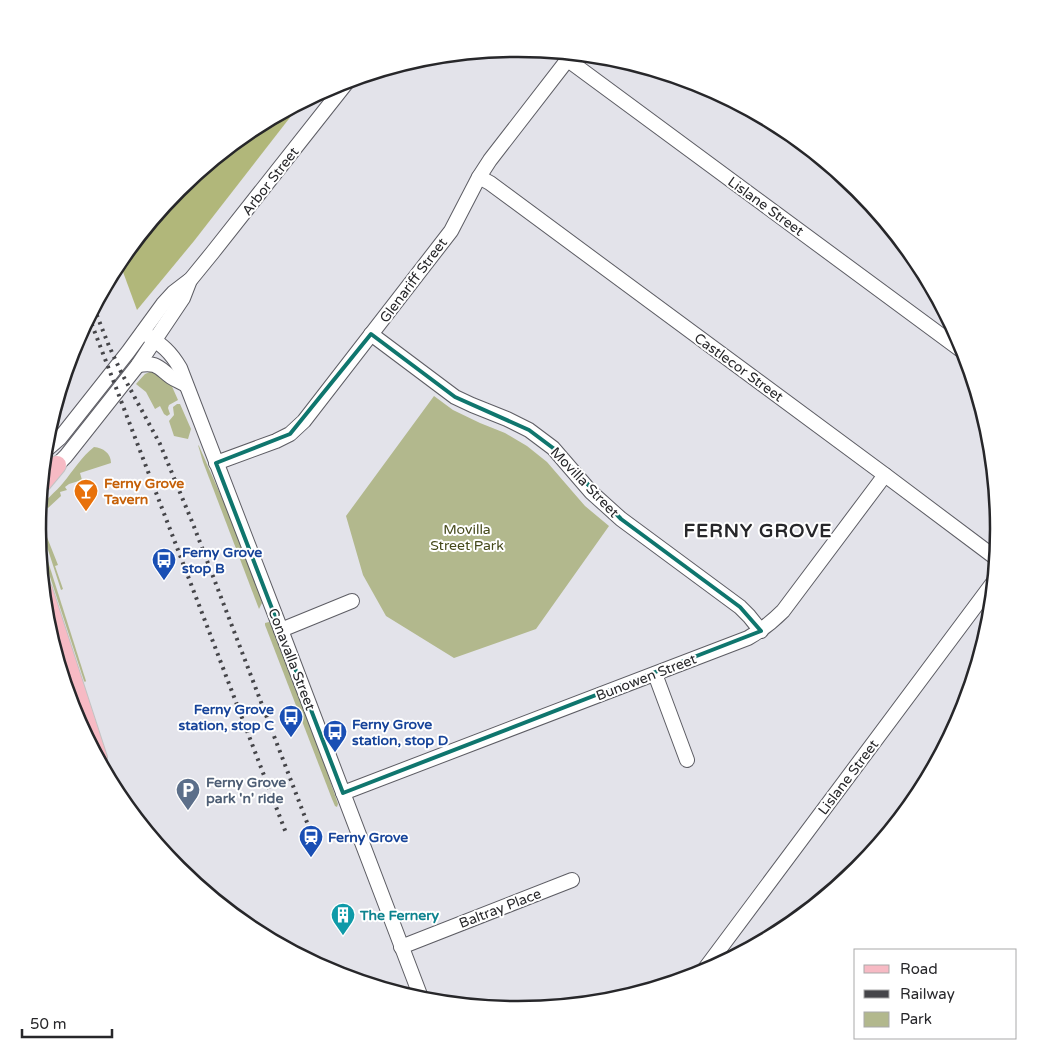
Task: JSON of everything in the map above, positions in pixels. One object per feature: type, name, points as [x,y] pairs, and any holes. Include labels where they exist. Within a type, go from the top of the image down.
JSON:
[{"type":"street","name":"Glenariff Street","points":[[216,463],[276,441],[290,434],[304,420],[451,231],[490,160],[568,60]]},
{"type":"street","name":"Lislane Street","points":[[575,60],[953,344]]},
{"type":"street","name":"Arbor Street","points":[[50,467],[79,440],[138,365],[163,304],[174,292],[191,279],[339,93]]},
{"type":"street","name":"Castlecor Street","points":[[479,177],[490,183],[990,554]]},
{"type":"street","name":"Movilla Street","points":[[371,334],[455,397],[529,430],[553,448],[591,492],[620,519],[740,607],[761,631]]},
{"type":"street","name":"Arbor Street","points":[[54,443],[149,336]]},
{"type":"street","name":"Conavalla Street","points":[[149,336],[171,354],[180,368],[419,991]]},
{"type":"street","points":[[138,365],[153,364],[186,385]]},
{"type":"street","name":"Bunowen Street","points":[[343,793],[748,638],[761,631],[783,611],[884,475]]},
{"type":"street","name":"Lislane Street","points":[[711,960],[987,589]]},
{"type":"street","points":[[281,630],[352,601]]},
{"type":"street","points":[[655,674],[688,760]]},
{"type":"street","name":"Baltray Place","points":[[402,947],[572,880]]},
{"type":"highlighted area","points":[[371,334],[455,397],[529,430],[553,448],[621,519],[740,607],[761,631],[343,793],[216,463],[290,434]]},
{"type":"green space","points":[[291,116],[194,241],[137,310],[123,272],[163,218],[207,174],[256,137]]},
{"type":"green space","points":[[152,371],[170,382],[178,400],[169,405],[170,414],[167,416],[160,406],[155,409],[146,392],[136,384],[145,374]]},
{"type":"green space","name":"Movilla Street Park","points":[[434,396],[453,410],[505,433],[527,446],[547,462],[585,506],[609,526],[536,629],[454,658],[386,616],[363,575],[346,516]]},
{"type":"green space","points":[[180,404],[191,429],[188,439],[174,436],[169,421],[174,415],[173,407]]},
{"type":"green space","points":[[198,445],[229,514],[261,598],[262,603],[259,609],[203,462]]},
{"type":"green space","points":[[94,447],[106,452],[110,456],[111,463],[80,473],[82,480],[65,487],[67,490],[60,492],[61,496],[47,507],[47,500]]},
{"type":"green space","points":[[46,535],[58,565],[55,566],[63,589],[61,590],[47,545]]},
{"type":"green space","points":[[47,558],[86,681],[84,681],[48,571]]},
{"type":"green space","points":[[265,623],[271,623],[326,769],[338,804],[337,807],[332,799],[265,625]]},
{"type":"railway","points":[[97,317],[121,372],[160,444],[193,524],[308,825]]},
{"type":"railway","points":[[93,326],[286,833]]},
{"type":"place","name":"Ferny Grove Tavern","points":[[86,512]]},
{"type":"place","name":"Ferny Grove stop B","points":[[164,581]]},
{"type":"place","name":"Ferny Grove station, stop C","points":[[291,738]]},
{"type":"place","name":"Ferny Grove station, stop D","points":[[335,753]]},
{"type":"place","name":"Ferny Grove park 'n' ride","points":[[188,811]]},
{"type":"place","name":"Ferny Grove","points":[[311,858]]},
{"type":"place","name":"The Fernery","points":[[343,936]]},
{"type":"district","name":"FERNY GROVE","points":[[758,530]]}]
